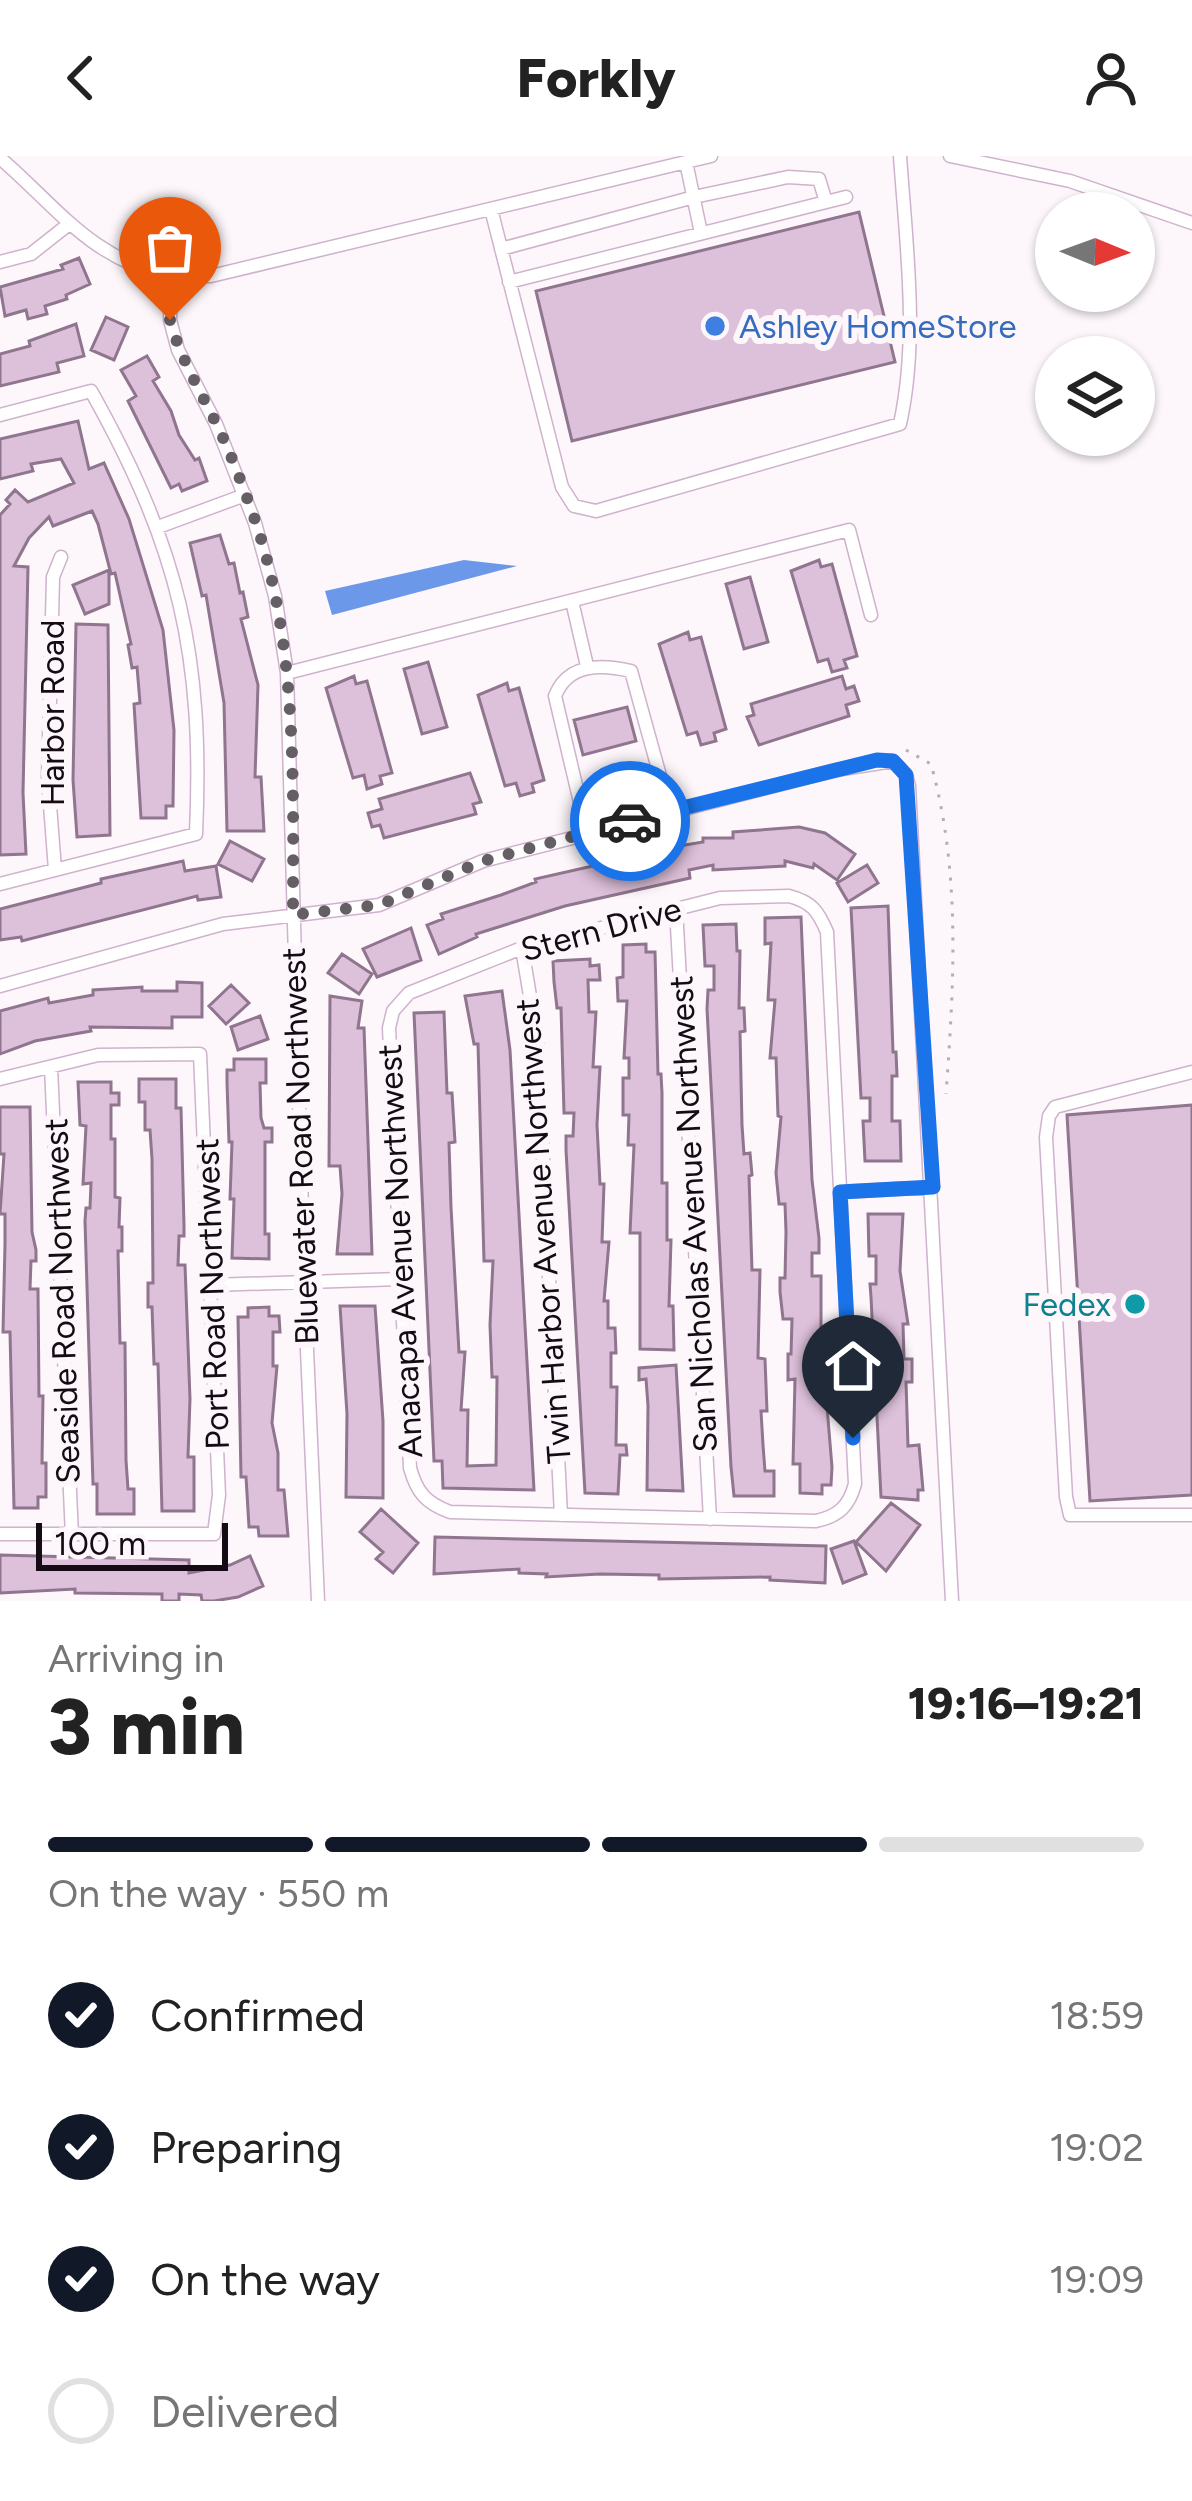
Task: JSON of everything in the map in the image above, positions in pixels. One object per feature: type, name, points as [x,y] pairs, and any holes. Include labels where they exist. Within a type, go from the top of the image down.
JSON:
[{"type":"street","points":[[0,158],[103,252],[135,268],[171,277],[211,276],[711,156]]},
{"type":"street","points":[[490,209],[562,488],[574,506],[596,511],[900,424],[907,393],[908,289],[900,156]]},
{"type":"street","points":[[950,156],[1070,181],[1192,223]]},
{"type":"street","points":[[686,162],[701,233]]},
{"type":"street","points":[[501,249],[788,177],[820,179],[826,202]]},
{"type":"street","points":[[509,283],[846,197]]},
{"type":"street","points":[[0,262],[31,254],[69,224]]},
{"type":"street","name":"Bluewater Road Northwest","points":[[171,277],[170,320],[178,350],[216,424],[267,560],[287,674],[318,1601]]},
{"type":"street","points":[[0,415],[92,391],[128,456],[158,527],[181,602],[197,698],[196,834],[0,884]]},
{"type":"street","points":[[158,527],[245,495]]},
{"type":"street","points":[[287,674],[849,530],[871,615]]},
{"type":"street","name":"Harbor Road","points":[[55,870],[48,779],[53,577],[61,557]]},
{"type":"street","points":[[572,601],[587,667]]},
{"type":"street","points":[[587,832],[555,696],[561,680],[587,667],[632,670],[670,812]]},
{"type":"street","points":[[0,986],[223,924],[379,905],[483,861],[877,760],[901,766],[909,786],[952,1601]]},
{"type":"street","name":"Stern Drive","points":[[393,1011],[409,993],[522,948],[720,898],[789,896],[808,901],[819,912],[827,932],[840,1192]]},
{"type":"street","name":"San Nicholas Avenue Northwest","points":[[676,908],[710,1519]]},
{"type":"street","name":"Twin Harbor Avenue Northwest","points":[[522,948],[537,1038],[561,1515]]},
{"type":"street","name":"Anacapa Avenue Northwest","points":[[393,1011],[388,1028],[400,1279],[410,1468],[417,1491],[433,1506],[450,1512],[561,1515]]},
{"type":"street","name":"Port Road Northwest","points":[[51,1067],[98,1054],[200,1054],[212,1286],[219,1474],[214,1534],[72,1536]]},
{"type":"street","points":[[0,1079],[51,1067]]},
{"type":"street","name":"Seaside Road Northwest","points":[[51,1067],[72,1536]]},
{"type":"street","points":[[1192,1072],[1055,1107],[1046,1136],[1070,1515],[1192,1515]]},
{"type":"street","points":[[561,1515],[816,1521],[841,1511],[855,1484],[840,1192],[933,1187]]},
{"type":"street","points":[[212,1286],[400,1279]]},
{"type":"street","points":[[0,1534],[72,1536]]},
{"type":"path","points":[[906,750],[931,764],[944,810],[954,983],[946,1094]]},
{"type":"water","points":[[464,560],[517,566],[332,615],[325,591]]},
{"type":"building","name":"Ashley HomeStore","points":[[859,212],[895,362],[572,441],[536,291]]},
{"type":"building","points":[[79,258],[90,284],[45,306],[47,314],[28,319],[26,310],[5,316],[0,287],[63,269],[61,265]]},
{"type":"building","points":[[106,317],[128,327],[114,360],[91,350]]},
{"type":"building","points":[[76,324],[84,356],[57,363],[59,372],[0,386],[0,354]]},
{"type":"building","points":[[147,356],[159,377],[153,381],[179,435],[195,460],[199,458],[207,481],[182,491],[179,484],[171,488],[128,401],[136,396],[121,370]]},
{"type":"building","points":[[78,421],[89,469],[104,463],[129,519],[163,630],[174,730],[173,806],[166,806],[166,818],[141,818],[134,704],[140,703],[137,667],[132,668],[115,573],[111,574],[98,524],[92,511],[53,526],[49,517],[29,538],[14,566],[28,567],[26,854],[0,855],[0,515],[15,490],[28,502],[74,483],[61,459],[31,464],[33,471],[0,479],[0,439]]},
{"type":"building","points":[[220,535],[229,564],[234,563],[248,617],[241,619],[258,685],[255,777],[261,777],[264,831],[227,831],[224,703],[206,595],[202,596],[190,543]]},
{"type":"building","points":[[819,560],[821,567],[832,564],[857,656],[844,660],[847,668],[832,672],[828,659],[818,662],[791,571]]},
{"type":"building","points":[[109,570],[109,604],[85,614],[73,585]]},
{"type":"building","points":[[750,577],[768,642],[744,649],[726,584]]},
{"type":"building","points":[[76,624],[108,625],[110,835],[77,837],[73,780]]},
{"type":"building","points":[[688,632],[690,640],[701,637],[726,729],[714,733],[716,741],[701,745],[697,732],[687,735],[659,644]]},
{"type":"building","points":[[428,662],[447,727],[422,734],[404,669]]},
{"type":"building","points":[[354,676],[356,684],[367,681],[392,773],[380,776],[382,784],[367,789],[364,775],[353,778],[326,688]]},
{"type":"building","points":[[842,676],[846,689],[854,686],[859,701],[846,705],[849,716],[759,745],[747,717],[754,715],[751,704]]},
{"type":"building","points":[[507,683],[509,691],[519,688],[544,780],[532,784],[534,792],[520,796],[516,783],[505,786],[478,695]]},
{"type":"building","points":[[627,707],[636,741],[583,755],[574,720]]},
{"type":"building","points":[[470,773],[481,802],[473,804],[476,814],[384,838],[380,825],[372,827],[368,813],[382,809],[379,799]]},
{"type":"building","points":[[799,827],[825,833],[855,854],[837,880],[814,864],[813,868],[785,861],[785,866],[713,870],[713,865],[689,870],[690,878],[565,906],[476,934],[439,954],[427,925],[443,919],[441,914],[535,879],[641,855],[640,850],[668,841],[683,838],[685,845],[703,842],[703,838],[733,838],[733,832]]},
{"type":"building","points":[[230,841],[264,859],[252,881],[218,864]]},
{"type":"building","points":[[183,861],[185,871],[216,866],[221,897],[198,900],[197,896],[22,941],[21,937],[0,940],[0,909]]},
{"type":"building","points":[[867,865],[878,883],[848,902],[837,883]]},
{"type":"building","points":[[888,906],[897,1076],[892,1076],[892,1121],[900,1121],[901,1161],[865,1161],[863,1121],[870,1121],[870,1098],[861,1098],[851,908]]},
{"type":"building","points":[[801,917],[812,1180],[819,1238],[819,1253],[812,1253],[812,1276],[821,1276],[832,1467],[831,1485],[822,1485],[822,1494],[800,1493],[800,1464],[793,1464],[795,1379],[788,1380],[792,1319],[783,1319],[780,1292],[786,1232],[785,1204],[779,1204],[776,1173],[781,1117],[776,1058],[770,1058],[775,1000],[768,1000],[771,943],[765,944],[765,918]]},
{"type":"building","points":[[736,924],[739,1008],[744,1008],[745,1031],[740,1032],[742,1125],[744,1154],[750,1153],[752,1175],[752,1270],[760,1270],[758,1358],[765,1359],[763,1445],[765,1471],[774,1471],[774,1496],[734,1496],[731,1467],[707,1009],[708,990],[714,990],[714,966],[705,966],[703,925]]},
{"type":"building","points":[[411,928],[421,960],[377,977],[363,949]]},
{"type":"building","points":[[646,944],[646,952],[655,952],[662,1183],[667,1183],[674,1350],[640,1349],[640,1233],[630,1233],[634,1145],[628,1145],[629,1115],[623,1115],[623,1078],[629,1078],[629,1058],[624,1058],[627,1001],[618,1001],[617,978],[623,977],[623,945]]},
{"type":"building","points":[[342,954],[372,974],[359,994],[328,973]]},
{"type":"building","points":[[590,959],[590,966],[599,965],[600,980],[588,980],[589,1012],[596,1012],[593,1067],[600,1067],[597,1125],[600,1184],[604,1184],[602,1242],[609,1242],[604,1301],[608,1301],[608,1328],[615,1328],[611,1387],[617,1387],[616,1445],[626,1445],[627,1455],[620,1455],[618,1494],[585,1493],[566,1150],[566,1136],[573,1136],[574,1113],[564,1113],[561,1008],[557,1008],[554,982],[553,961]]},
{"type":"building","points":[[177,982],[202,983],[202,1017],[172,1017],[172,1028],[90,1027],[91,1031],[35,1041],[0,1054],[0,1011],[48,998],[49,1003],[93,995],[93,990],[177,991]]},
{"type":"building","points":[[231,985],[249,1003],[226,1024],[209,1006]]},
{"type":"building","points":[[502,991],[510,1050],[534,1490],[443,1488],[442,1461],[434,1461],[414,1013],[444,1012],[447,1093],[452,1093],[455,1142],[449,1143],[451,1207],[459,1352],[465,1352],[461,1410],[468,1410],[467,1466],[496,1465],[497,1377],[492,1377],[490,1325],[493,1261],[484,1261],[478,1044],[474,1044],[465,996]]},
{"type":"building","points":[[330,996],[362,1001],[358,1028],[364,1028],[372,1254],[337,1254],[342,1194],[340,1166],[329,1166]]},
{"type":"building","points":[[260,1016],[268,1039],[238,1050],[231,1027]]},
{"type":"building","points":[[234,1059],[266,1059],[266,1083],[260,1083],[261,1118],[264,1128],[272,1128],[272,1142],[265,1142],[269,1259],[232,1258],[227,1070],[234,1070]]},
{"type":"building","points":[[139,1079],[176,1079],[176,1108],[181,1108],[184,1236],[179,1236],[178,1265],[185,1265],[188,1457],[194,1457],[194,1511],[162,1511],[158,1364],[154,1364],[152,1307],[148,1307],[148,1283],[153,1283],[152,1159],[145,1102],[139,1102]]},
{"type":"building","points":[[78,1082],[111,1082],[111,1093],[119,1093],[119,1105],[111,1105],[111,1139],[115,1139],[115,1197],[120,1198],[122,1227],[120,1343],[125,1343],[126,1460],[128,1489],[134,1489],[134,1514],[97,1514],[97,1484],[93,1484],[85,1221],[91,1183],[83,1184],[86,1126],[80,1125]]},
{"type":"building","name":"Fedex","points":[[1192,1105],[1192,1495],[1090,1501],[1067,1115]]},
{"type":"building","points":[[0,1107],[30,1107],[36,1261],[31,1261],[30,1289],[38,1289],[42,1463],[46,1463],[46,1497],[38,1497],[38,1508],[14,1508],[10,1332],[3,1332]]},
{"type":"building","points":[[868,1214],[903,1214],[900,1271],[908,1324],[903,1324],[904,1359],[912,1359],[912,1382],[906,1382],[908,1446],[919,1445],[923,1490],[918,1490],[918,1500],[881,1497],[870,1284],[876,1284],[876,1256],[869,1256]]},
{"type":"building","points":[[340,1306],[375,1306],[383,1498],[346,1497],[347,1414]]},
{"type":"building","points":[[269,1307],[269,1316],[279,1316],[280,1332],[273,1332],[273,1366],[277,1366],[272,1423],[288,1536],[259,1536],[258,1527],[249,1527],[246,1477],[241,1477],[238,1317],[248,1317],[248,1308]]},
{"type":"building","points":[[676,1365],[683,1491],[647,1490],[648,1406],[646,1379],[639,1380],[639,1368]]},
{"type":"building","points":[[891,1503],[920,1525],[886,1571],[856,1542]]},
{"type":"building","points":[[381,1509],[418,1543],[393,1573],[376,1559],[383,1552],[360,1532]]},
{"type":"building","points":[[435,1537],[826,1546],[825,1583],[770,1577],[546,1577],[519,1573],[519,1569],[434,1574]]},
{"type":"building","points":[[854,1541],[866,1574],[843,1583],[831,1549]]},
{"type":"building","points":[[0,1555],[189,1560],[189,1573],[250,1556],[263,1586],[214,1601],[202,1601],[201,1595],[179,1594],[179,1601],[162,1601],[162,1594],[75,1593],[75,1589],[0,1593]]},
{"type":"way so far","points":[[170,320],[178,350],[216,424],[256,523],[275,596],[291,717],[293,915],[379,905],[483,861],[630,821]]},
{"type":"place","name":"Ashley HomeStore","points":[[715,326]]},
{"type":"place","name":"Fedex","points":[[1135,1304]]},
{"type":"route","points":[[630,821],[877,760],[893,761],[906,775],[933,1187],[840,1192],[853,1438]]}]
